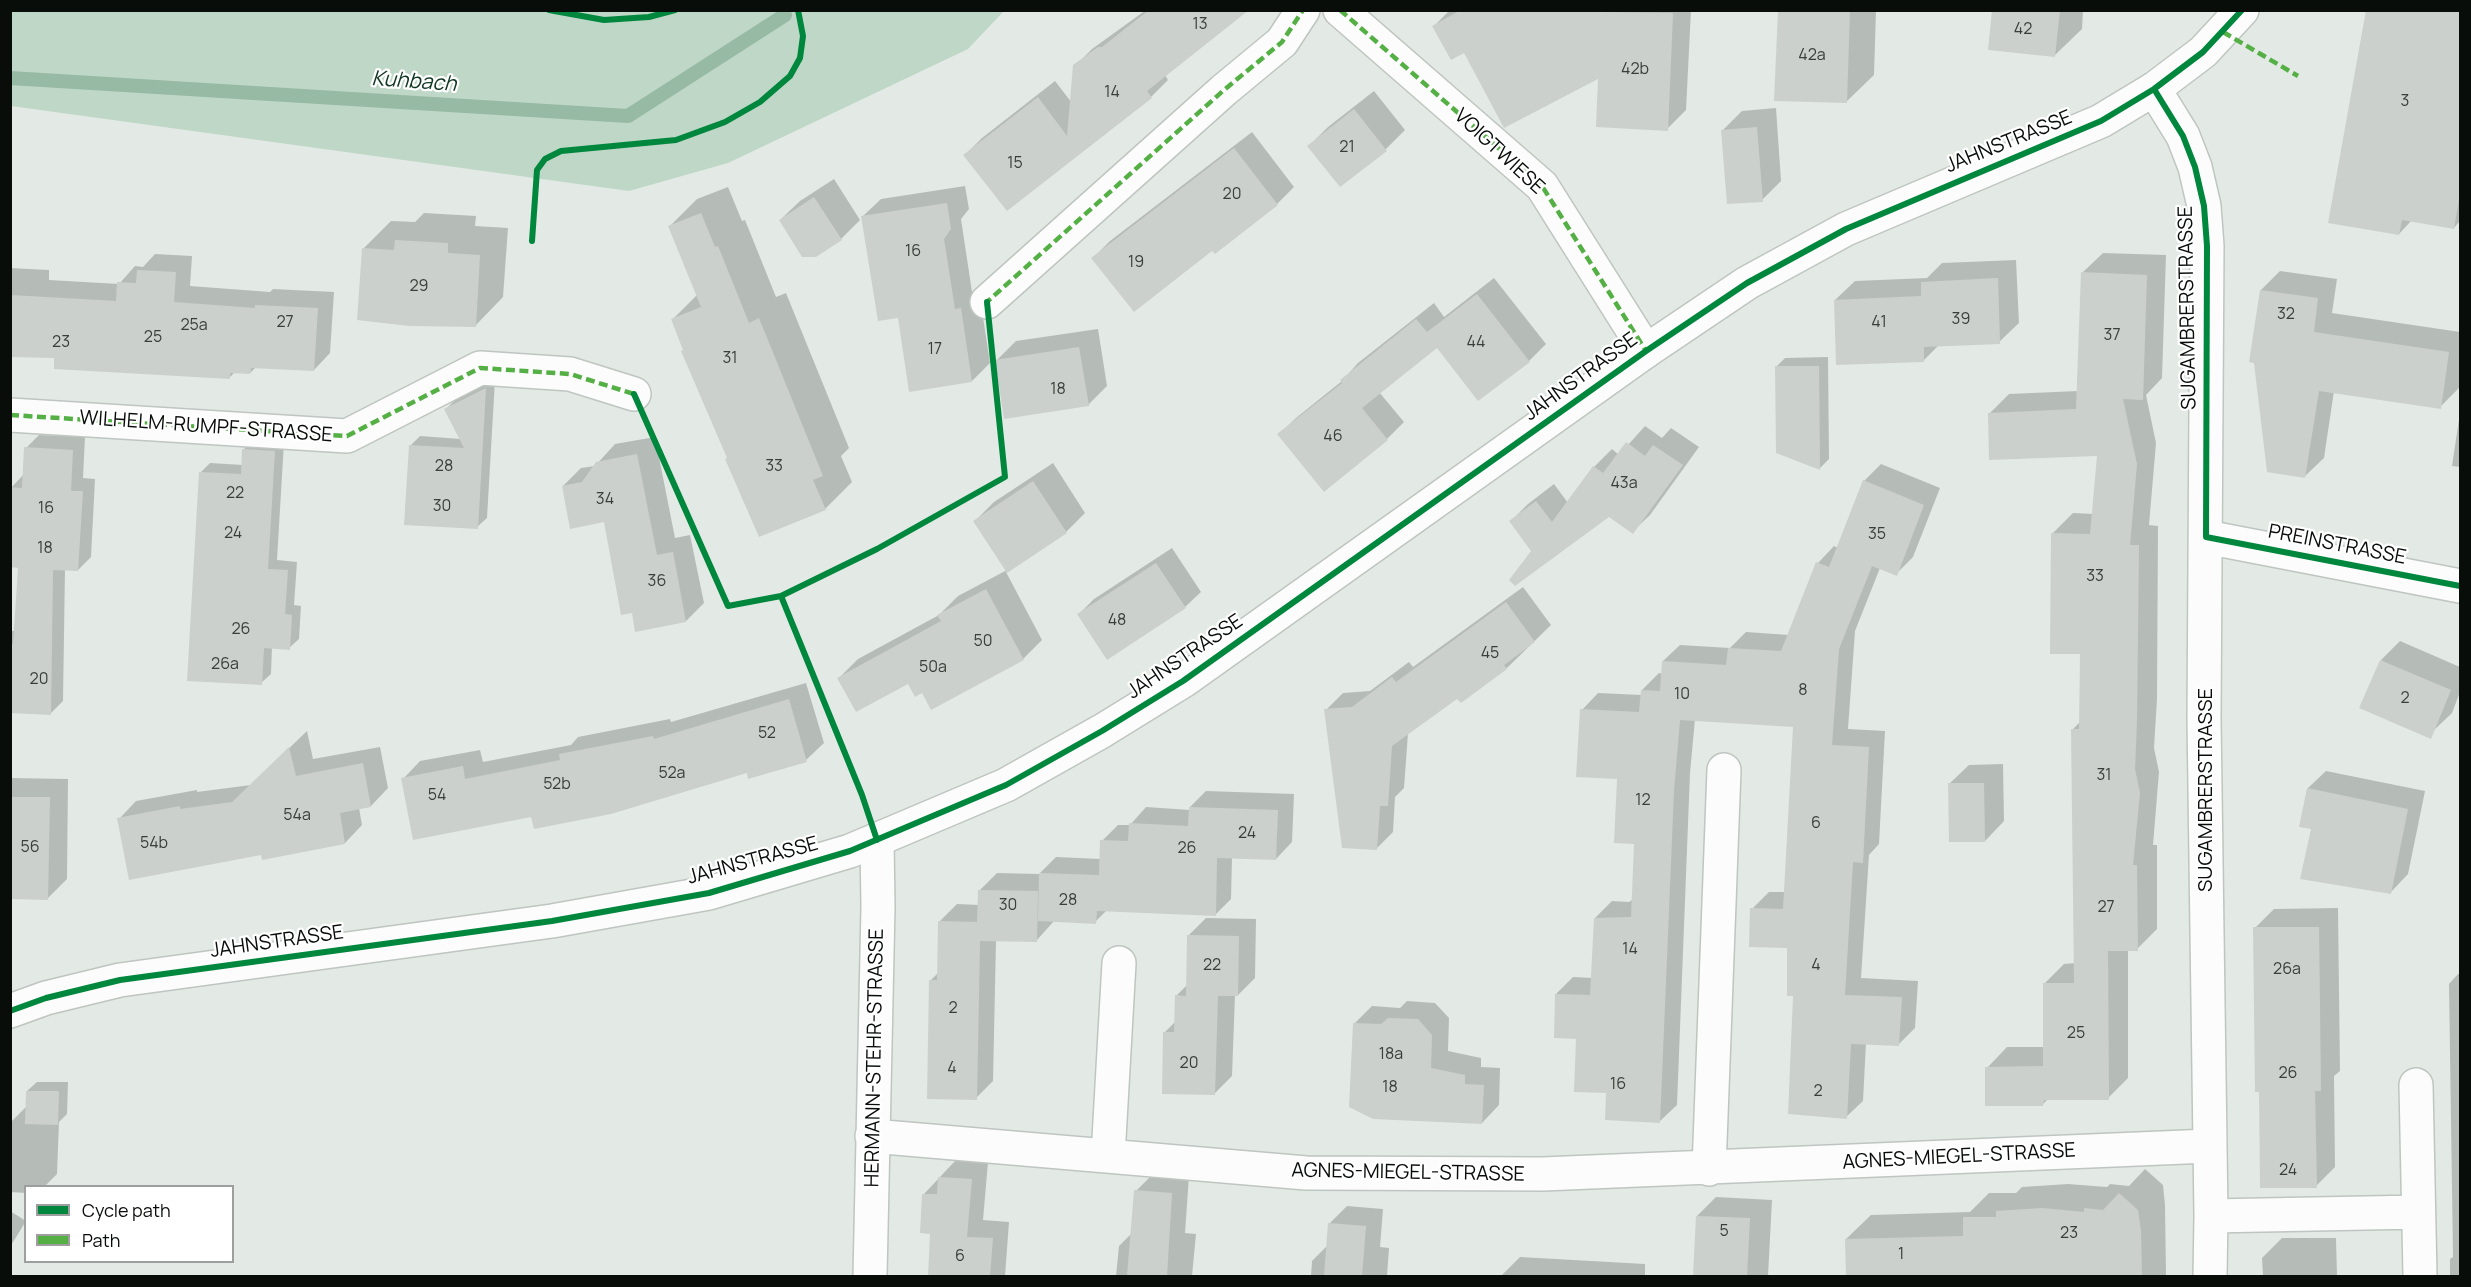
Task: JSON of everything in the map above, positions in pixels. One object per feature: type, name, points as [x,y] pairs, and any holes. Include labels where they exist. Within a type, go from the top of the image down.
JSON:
[{"type":"street","points":[[987,302],[1224,90],[1282,42],[1303,10]]},
{"type":"street","name":"VOIGTWIESE","points":[[1340,10],[1542,186],[1646,351]]},
{"type":"street","name":"JAHNSTRASSE","points":[[10,1011],[120,980],[552,921],[709,893],[850,851],[1006,785],[1102,731],[1183,681],[1646,351],[1747,283],[1846,228],[2102,121],[2154,89],[2203,52],[2242,10]]},
{"type":"street","name":"SUGAMBRERSTRASSE","points":[[2154,89],[2183,136],[2195,167],[2204,206],[2207,246],[2204,718],[2210,1276]]},
{"type":"street","name":"WILHELM-RUMPF-STRASSE","points":[[10,415],[347,436],[480,368],[570,374],[634,394]]},
{"type":"street","name":"PREINSTRASSE","points":[[2206,537],[2460,585]]},
{"type":"street","points":[[1709,1169],[1724,770]]},
{"type":"street","name":"HERMANN-STEHR-STRASSE","points":[[870,1276],[878,908],[876,840]]},
{"type":"street","points":[[1108,1156],[1119,963]]},
{"type":"street","points":[[2416,1085],[2420,1276]]},
{"type":"street","name":"AGNES-MIEGEL-STRASSE","points":[[872,1136],[1306,1173],[1542,1174],[1709,1169],[2209,1146]]},
{"type":"street","points":[[2211,1216],[2418,1212]]},
{"type":"green space","points":[[11,10],[1004,11],[968,49],[728,163],[629,191],[11,106]]},
{"type":"building","points":[[1149,10],[1249,10],[1147,91],[1152,98],[1007,211],[963,155],[1038,97],[1067,136],[1073,65],[1098,47],[1102,47]]},
{"type":"building","points":[[1461,10],[1673,13],[1668,131],[1596,127],[1598,79],[1504,128],[1464,53],[1451,60],[1432,26]]},
{"type":"building","points":[[1778,10],[1850,10],[1847,103],[1774,101]]},
{"type":"building","points":[[1992,10],[2060,10],[2055,57],[1988,50]]},
{"type":"building","points":[[2366,10],[2460,10],[2460,193],[2454,229],[2402,220],[2399,235],[2328,223]]},
{"type":"building","points":[[1354,109],[1387,151],[1340,187],[1307,146]]},
{"type":"building","points":[[1757,127],[1763,202],[1727,204],[1721,130]]},
{"type":"building","points":[[1234,148],[1278,205],[1215,254],[1212,251],[1134,312],[1091,258]]},
{"type":"building","points":[[814,197],[842,240],[816,257],[802,257],[779,220]]},
{"type":"building","points":[[947,203],[951,229],[944,239],[955,309],[961,308],[972,382],[909,392],[898,318],[878,321],[861,216]]},
{"type":"building","points":[[701,213],[715,247],[718,246],[749,323],[759,318],[823,476],[813,480],[826,510],[759,537],[681,351],[683,350],[671,319],[701,307],[668,226]]},
{"type":"building","points":[[395,240],[448,243],[448,253],[480,255],[476,327],[409,326],[357,320],[362,248],[394,250]]},
{"type":"building","points":[[137,270],[176,272],[174,302],[255,308],[255,305],[318,308],[314,371],[251,368],[250,374],[230,373],[230,379],[54,369],[54,358],[10,357],[10,295],[116,301],[117,282],[136,283]]},
{"type":"building","points":[[2081,272],[2147,275],[2143,400],[2123,399],[2137,464],[2130,545],[2139,545],[2135,769],[2140,793],[2133,865],[2137,865],[2138,951],[2108,951],[2109,1100],[2044,1100],[2043,1106],[1985,1106],[1985,1067],[2043,1066],[2043,983],[2074,983],[2071,729],[2079,729],[2080,654],[2050,654],[2051,533],[2090,534],[2097,456],[1989,460],[1988,413],[2076,409]]},
{"type":"building","points":[[1998,278],[2000,344],[1924,347],[1924,362],[1836,365],[1834,300],[1921,296],[1921,282]]},
{"type":"building","points":[[2260,290],[2318,298],[2314,332],[2449,352],[2441,409],[2319,391],[2305,478],[2267,472],[2254,363],[2249,362]]},
{"type":"building","points":[[1477,294],[1530,362],[1478,401],[1437,348],[1362,408],[1388,440],[1324,492],[1277,434],[1342,383],[1340,380],[1416,319],[1427,332]]},
{"type":"building","points":[[1079,347],[1089,406],[1004,419],[995,360]]},
{"type":"building","points":[[1775,366],[1819,366],[1820,470],[1776,453]]},
{"type":"building","points":[[486,388],[478,529],[404,525],[409,445],[464,448],[444,409]]},
{"type":"building","points":[[1626,442],[1645,456],[1653,445],[1683,465],[1633,534],[1609,517],[1515,586],[1509,580],[1531,551],[1509,521],[1536,501],[1552,522],[1593,466],[1603,473]]},
{"type":"building","points":[[24,447],[73,450],[71,491],[83,491],[78,571],[53,570],[51,715],[10,713],[10,644],[13,644],[18,568],[10,567],[10,487],[22,488]]},
{"type":"building","points":[[242,449],[275,451],[268,569],[288,570],[285,614],[292,615],[290,650],[264,648],[262,685],[187,681],[199,472],[241,474]]},
{"type":"building","points":[[637,454],[657,555],[673,552],[686,622],[635,632],[632,613],[621,615],[604,522],[570,529],[562,486],[582,482],[596,462]]},
{"type":"building","points":[[1863,480],[1924,505],[1897,576],[1872,566],[1839,649],[1832,745],[1869,747],[1863,863],[1853,862],[1845,995],[1902,997],[1899,1046],[1851,1044],[1847,1119],[1788,1114],[1793,996],[1787,996],[1787,948],[1749,947],[1750,908],[1783,909],[1793,727],[1680,720],[1674,791],[1660,1123],[1605,1120],[1606,1093],[1574,1092],[1576,1039],[1554,1038],[1555,994],[1590,995],[1594,918],[1631,917],[1634,844],[1614,843],[1617,779],[1576,777],[1580,709],[1639,712],[1641,690],[1660,691],[1662,661],[1726,665],[1728,648],[1781,651],[1816,562],[1829,567]]},
{"type":"building","points":[[1033,481],[1067,533],[1007,573],[973,521]]},
{"type":"building","points":[[1156,563],[1186,608],[1107,660],[1077,614]]},
{"type":"building","points":[[986,589],[1024,660],[931,710],[922,693],[915,697],[908,684],[856,712],[837,678],[941,621],[937,615]]},
{"type":"building","points":[[1506,602],[1535,642],[1504,665],[1507,669],[1461,703],[1457,699],[1392,746],[1388,806],[1380,806],[1377,850],[1342,848],[1324,709],[1352,707],[1392,677],[1396,682]]},
{"type":"building","points":[[2380,660],[2451,690],[2431,739],[2359,708]]},
{"type":"building","points":[[789,699],[807,762],[748,779],[747,773],[611,814],[534,829],[531,817],[413,840],[401,778],[463,766],[465,779],[560,760],[559,754],[653,736],[654,739]]},
{"type":"building","points":[[289,747],[296,776],[363,763],[371,807],[340,813],[345,844],[262,860],[261,855],[129,880],[117,818],[180,806],[180,809],[232,802]]},
{"type":"building","points":[[1948,783],[1984,783],[1985,842],[1949,842]]},
{"type":"building","points":[[2307,788],[2408,809],[2391,894],[2300,879],[2311,829],[2299,827]]},
{"type":"building","points":[[10,797],[50,797],[48,900],[10,899]]},
{"type":"building","points":[[1189,807],[1278,810],[1276,860],[1217,858],[1216,916],[1097,911],[1096,924],[1038,921],[1039,873],[1099,875],[1100,840],[1128,841],[1129,823],[1188,826]]},
{"type":"building","points":[[978,890],[1038,891],[1037,942],[980,941],[977,1100],[927,1099],[929,980],[937,980],[938,921],[977,922]]},
{"type":"building","points":[[2253,927],[2319,927],[2321,1091],[2315,1091],[2317,1188],[2260,1188],[2259,1092],[2255,1092]]},
{"type":"building","points":[[1187,935],[1239,936],[1238,996],[1218,996],[1215,1095],[1162,1094],[1163,1032],[1174,1032],[1175,995],[1186,996]]},
{"type":"building","points":[[1388,1018],[1418,1019],[1432,1035],[1431,1068],[1465,1075],[1465,1084],[1484,1085],[1482,1124],[1373,1119],[1349,1107],[1353,1023],[1381,1024]]},
{"type":"building","points":[[26,1091],[59,1091],[58,1125],[25,1124]]},
{"type":"building","points":[[938,1177],[972,1179],[967,1237],[993,1238],[990,1276],[928,1276],[930,1234],[920,1233],[922,1194],[937,1194]]},
{"type":"building","points":[[1134,1190],[1172,1193],[1167,1276],[1127,1276]]},
{"type":"building","points":[[2119,1193],[2138,1210],[2142,1276],[1846,1276],[1845,1239],[1963,1236],[1963,1217],[1996,1217],[1996,1211],[2042,1208],[2084,1212],[2084,1208],[2103,1210]]},
{"type":"building","points":[[1696,1216],[1750,1218],[1747,1276],[1693,1276]]},
{"type":"building","points":[[1328,1223],[1366,1226],[1362,1276],[1324,1276]]},
{"type":"waterway","name":"Kuhbach","points":[[10,78],[628,116],[785,15]]},
{"type":"marked path","points":[[987,306],[987,302],[1224,90],[1282,42],[1303,10]]},
{"type":"marked path","points":[[1340,10],[1542,186],[1646,351]]},
{"type":"marked path","points":[[2223,32],[2298,76]]},
{"type":"marked path","points":[[10,415],[347,436],[480,368],[570,374],[634,394],[636,398]]},
{"type":"cycle path","points":[[549,10],[604,20],[649,17],[675,10]]},
{"type":"cycle path","points":[[532,241],[537,170],[545,159],[561,151],[676,140],[725,122],[760,102],[790,76],[800,58],[803,36],[798,10]]},
{"type":"cycle path","points":[[10,1011],[46,998],[120,980],[552,921],[709,893],[850,851],[1006,785],[1102,731],[1183,681],[1646,351],[1747,283],[1846,229],[2101,121],[2154,89],[2203,52],[2242,10]]},
{"type":"cycle path","points":[[2154,89],[2183,136],[2195,167],[2204,206],[2207,246],[2206,537],[2460,586]]},
{"type":"cycle path","points":[[634,394],[728,606],[781,596],[877,549],[1005,477],[987,302]]},
{"type":"cycle path","points":[[781,596],[862,795],[877,840]]}]
